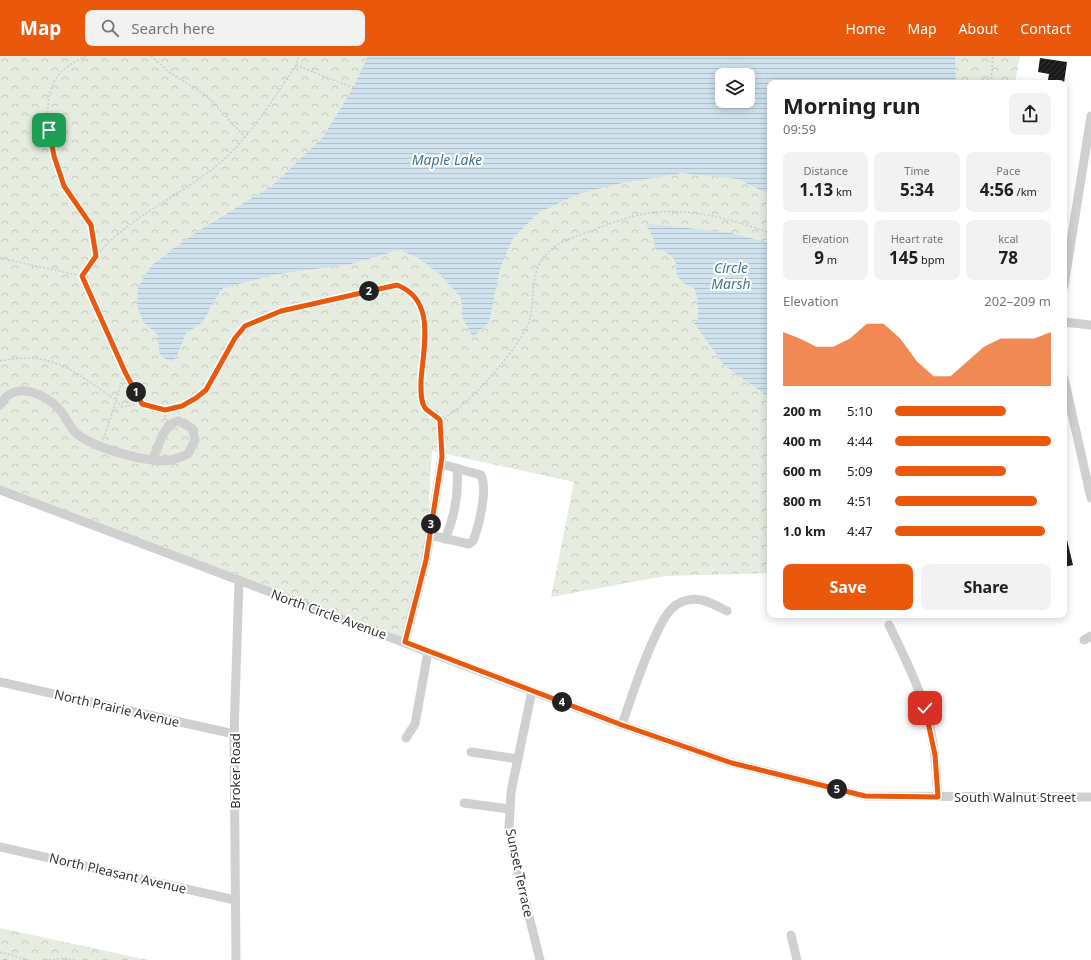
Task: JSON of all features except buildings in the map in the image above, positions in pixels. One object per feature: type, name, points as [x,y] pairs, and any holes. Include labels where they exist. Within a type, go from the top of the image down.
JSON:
[{"type":"street","points":[[1067,270],[1087,167],[1091,116]]},
{"type":"street","points":[[1067,322],[1091,324]]},
{"type":"street","points":[[0,405],[8,395],[25,390],[44,396],[63,413],[75,432],[90,442],[123,454],[153,459],[171,460],[188,454],[195,440],[192,428],[178,421],[169,425],[153,459]]},
{"type":"street","points":[[1067,391],[1089,483],[1091,498]]},
{"type":"street","points":[[405,642],[421,582],[442,460],[457,468],[481,475],[485,482],[481,508],[473,541],[469,544],[430,535]]},
{"type":"street","points":[[445,539],[453,520],[458,484],[457,468]]},
{"type":"street","name":"North Circle Avenue","points":[[0,490],[622,725],[732,763],[865,796],[938,797]]},
{"type":"street","name":"Broker Road","points":[[236,960],[234,734],[239,581]]},
{"type":"street","points":[[622,725],[656,631],[674,605],[689,599],[706,600],[727,611]]},
{"type":"street","points":[[889,625],[915,680],[925,708],[935,755],[938,797]]},
{"type":"street","points":[[406,738],[415,724],[428,652]]},
{"type":"street","name":"North Prairie Avenue","points":[[0,682],[234,734]]},
{"type":"street","name":"Sunset Terrace","points":[[532,691],[509,809],[509,827],[513,852],[540,960]]},
{"type":"street","points":[[471,752],[518,759]]},
{"type":"street","name":"South Walnut Street","points":[[938,797],[1091,797]]},
{"type":"street","points":[[464,803],[509,809]]},
{"type":"street","name":"North Pleasant Avenue","points":[[0,847],[235,900]]},
{"type":"street","points":[[792,935],[797,960]]},
{"type":"path","points":[[86,56],[64,69],[54,81],[50,95],[49,130],[54,156],[64,186],[91,225],[96,256]]},
{"type":"path","points":[[151,56],[169,72],[210,99],[245,137]]},
{"type":"path","points":[[82,276],[96,256],[123,228],[215,166],[252,130],[296,65],[299,56]]},
{"type":"path","points":[[991,80],[993,56]]},
{"type":"path","points":[[296,65],[351,88]]},
{"type":"path","points":[[440,420],[456,410],[473,394],[509,355],[522,336],[529,320],[534,281],[539,264],[550,250],[562,241],[632,217],[649,213],[669,212],[696,213],[717,217],[767,232]]},
{"type":"path","points":[[0,258],[82,276]]},
{"type":"path","points":[[82,276],[125,372],[142,404]]},
{"type":"path","points":[[0,361],[19,357],[42,358],[62,364],[116,400],[122,407],[142,404],[165,410],[182,406],[206,390],[235,338],[245,326],[281,311],[397,285],[408,289],[419,302],[424,319],[425,346],[421,396],[426,408],[440,420],[442,460]]},
{"type":"path","points":[[105,435],[125,372]]},
{"type":"path","points":[[0,952],[28,960]]},
{"type":"path","points":[[49,960],[63,958],[75,960]]},
{"type":"green space","points":[[0,56],[1020,56],[1016,80],[767,80],[767,573],[665,576],[551,597],[574,482],[432,451],[426,560],[405,642],[0,489]]},
{"type":"green space","points":[[0,928],[148,960],[0,960]]},
{"type":"water","name":"Maple Lake","points":[[368,56],[955,56],[956,80],[767,80],[767,194],[738,179],[682,173],[622,183],[578,194],[538,213],[513,238],[500,269],[489,322],[473,337],[463,319],[461,298],[442,276],[420,259],[399,250],[351,264],[278,274],[223,288],[212,304],[203,322],[186,333],[176,358],[173,361],[167,360],[160,355],[157,334],[143,322],[137,305],[138,287],[152,265],[192,235],[272,186],[323,137],[353,88]]},
{"type":"water","name":"Circle Marsh","points":[[651,224],[731,233],[767,242],[767,396],[724,365],[694,323],[698,320],[698,300],[694,288],[688,286],[680,280],[676,271],[676,263],[672,256],[656,249],[653,237],[646,225]]},
{"type":"route","points":[[49,130],[58,171],[64,186],[76,206],[84,213],[91,225],[96,256],[91,260],[82,276],[125,372],[142,404],[156,409],[165,410],[182,406],[196,398],[206,390],[235,338],[245,326],[281,311],[397,285],[408,289],[419,302],[424,319],[425,346],[421,396],[426,408],[440,420],[442,432],[442,457],[426,560],[405,642],[622,725],[732,763],[865,796],[938,797],[935,755],[925,708]]}]
